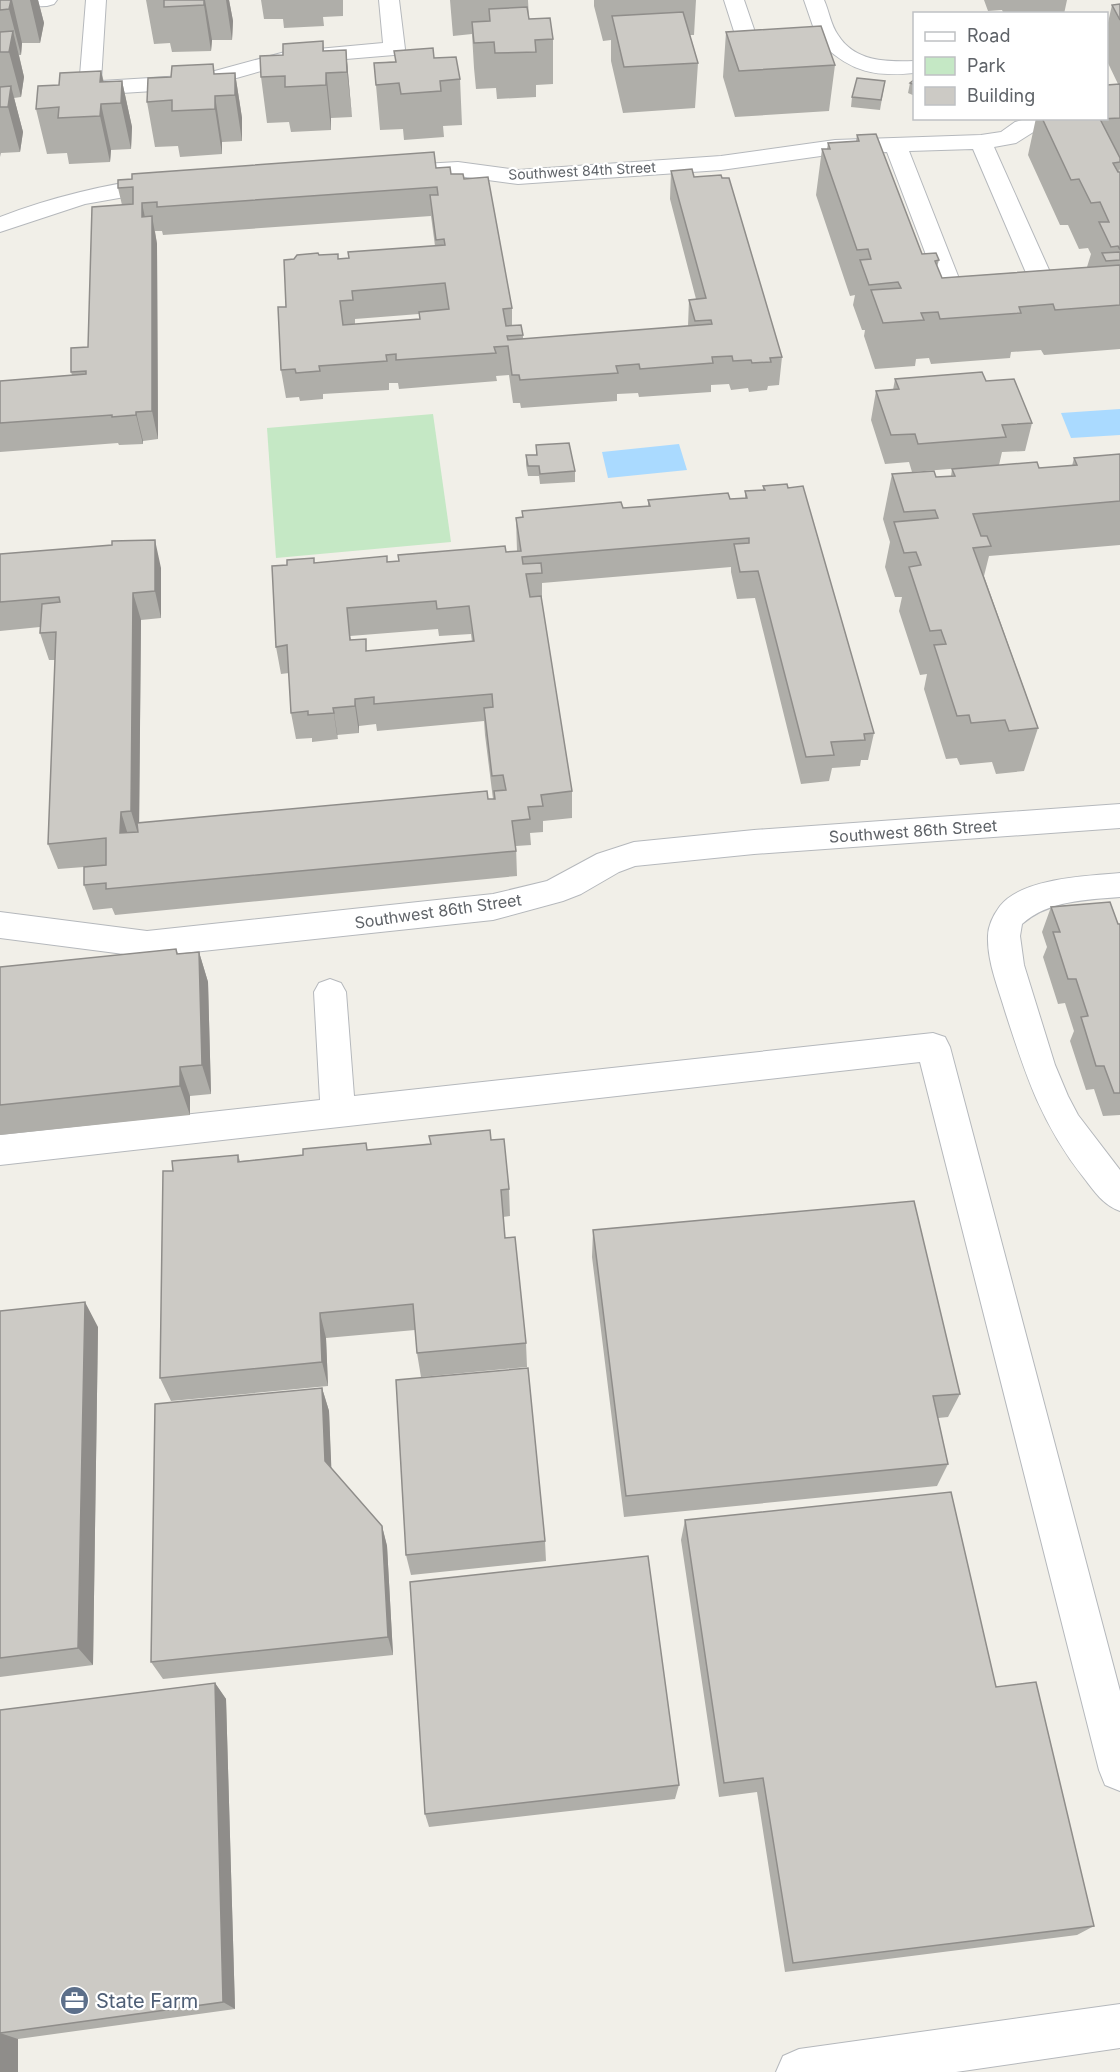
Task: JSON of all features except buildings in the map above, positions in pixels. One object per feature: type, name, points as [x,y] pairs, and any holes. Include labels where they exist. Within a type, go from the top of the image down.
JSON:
[{"type":"street","points":[[0,2],[47,0]]},
{"type":"street","points":[[96,0],[90,88],[201,81],[285,58],[394,49],[389,0]]},
{"type":"street","points":[[734,0],[747,42],[828,38]]},
{"type":"street","points":[[814,0],[828,38],[849,58],[865,66],[913,67]]},
{"type":"street","name":"Southwest 84th Street","points":[[387,172],[458,169],[518,177],[721,163],[835,147],[981,142],[1008,138],[1023,127],[1034,124],[1081,120]]},
{"type":"street","points":[[896,146],[951,289],[1042,281],[981,142]]},
{"type":"street","points":[[0,225],[95,194],[186,182]]},
{"type":"street","name":"Southwest 86th Street","points":[[0,925],[147,944],[493,907],[552,892],[570,885],[608,863],[634,854],[754,842],[1120,816]]},
{"type":"street","points":[[1120,885],[1070,891],[1045,896],[1027,903],[1012,913],[1004,934],[1010,974],[1051,1100],[1078,1144],[1120,1196]]},
{"type":"street","points":[[330,992],[338,1112]]},
{"type":"street","points":[[0,1150],[933,1047],[1120,1770]]},
{"type":"street","points":[[799,2072],[1120,2026]]},
{"type":"green space","points":[[433,414],[451,542],[276,558],[267,428]]},
{"type":"water","points":[[1120,409],[1120,435],[1071,438],[1061,413]]},
{"type":"water","points":[[679,444],[687,470],[608,478],[602,452]]},
{"type":"place","name":"State Farm","points":[[75,2001]]}]
